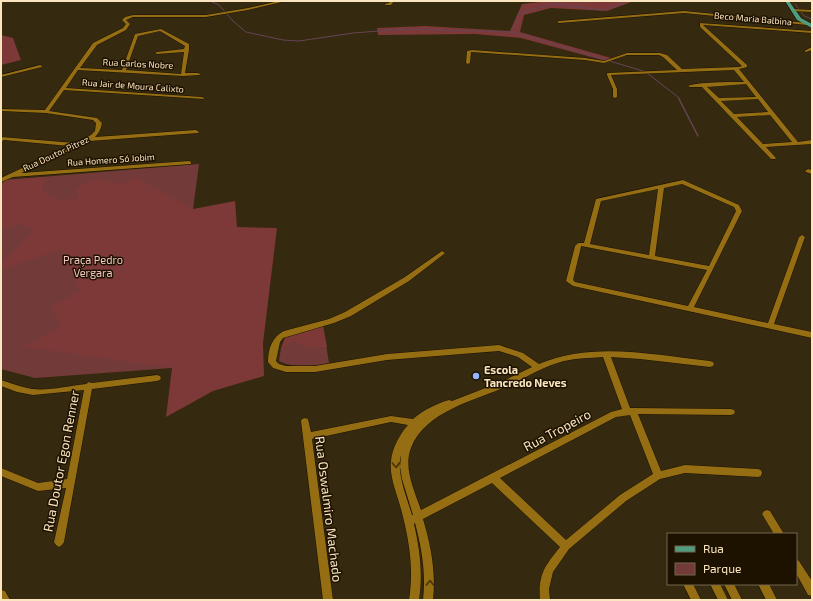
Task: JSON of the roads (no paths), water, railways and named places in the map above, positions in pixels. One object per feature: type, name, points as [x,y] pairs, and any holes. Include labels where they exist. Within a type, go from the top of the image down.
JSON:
[{"type":"main road","points":[[787,1],[799,19],[809,25]]},
{"type":"street","points":[[46,112],[95,44],[125,29],[128,24],[124,20],[128,17],[206,16],[284,1]]},
{"type":"street","points":[[387,1],[386,4],[388,5],[392,1]]},
{"type":"street","points":[[793,10],[812,11]]},
{"type":"street","points":[[559,22],[684,12],[809,25]]},
{"type":"street","name":"Beco Maria Balbina","points":[[735,68],[742,67],[745,64],[701,26],[701,24],[812,32]]},
{"type":"street","points":[[124,71],[136,35],[160,30],[187,45],[182,74]]},
{"type":"street","points":[[806,51],[812,48]]},
{"type":"street","points":[[157,52],[187,50]]},
{"type":"street","points":[[468,63],[469,52],[472,51],[585,59],[604,62],[627,54],[655,53],[665,56],[679,72]]},
{"type":"street","points":[[1,76],[40,66]]},
{"type":"street","points":[[615,97],[615,89],[609,75],[610,74],[679,72],[735,68],[796,143]]},
{"type":"street","name":"Rua Carlos Nobre","points":[[78,69],[198,74]]},
{"type":"street","points":[[690,86],[747,83]]},
{"type":"street","points":[[703,85],[773,158]]},
{"type":"street","name":"Rua Jair de Moura Calixto","points":[[63,89],[202,98]]},
{"type":"street","points":[[717,100],[759,98]]},
{"type":"street","name":"Rua Doutor Pitrez","points":[[1,110],[46,112],[95,119],[99,123],[99,128],[96,134],[89,139],[1,180]]},
{"type":"street","points":[[733,116],[772,113]]},
{"type":"street","points":[[89,139],[196,132]]},
{"type":"street","points":[[1,140],[2,138],[76,145]]},
{"type":"street","points":[[761,146],[812,142]]},
{"type":"street","name":"Rua Homero Só Jobim","points":[[11,175],[189,163]]},
{"type":"street","points":[[587,245],[599,199],[684,182],[739,208],[711,269],[690,309]]},
{"type":"street","points":[[652,257],[661,186]]},
{"type":"street","points":[[770,326],[802,237]]},
{"type":"street","points":[[711,269],[580,244],[578,246],[569,280],[570,283],[812,335]]},
{"type":"street","points":[[442,253],[407,279],[348,314],[331,321],[280,336],[276,342],[272,362],[276,366],[286,369],[315,369],[387,357],[499,348],[516,351],[538,368]]},
{"type":"street","points":[[606,354],[658,476]]},
{"type":"street","points":[[428,600],[431,586],[429,566],[418,517],[404,470],[405,453],[422,415],[434,408],[457,402],[503,384],[538,368],[570,357],[606,354],[710,364]]},
{"type":"street","points":[[1,383],[17,389],[33,392],[157,378]]},
{"type":"street","name":"Rua Doutor Egon Renner","points":[[58,542],[71,483],[89,385]]},
{"type":"street","name":"Rua Tropeiro","points":[[408,522],[614,414],[630,411],[731,412]]},
{"type":"street","points":[[307,436],[391,419],[418,424]]},
{"type":"street","name":"Rua Oswalmiro Machado","points":[[305,421],[328,600]]},
{"type":"street","points":[[414,600],[418,583],[417,560],[395,465],[398,450],[418,424]]},
{"type":"street","points":[[545,600],[544,589],[548,570],[566,546],[623,498],[658,476],[686,469],[758,474]]},
{"type":"street","points":[[1,472],[38,487],[71,483]]},
{"type":"street","points":[[493,478],[566,546]]},
{"type":"street","points":[[767,514],[778,533]]},
{"type":"street","points":[[797,566],[812,591]]},
{"type":"street","points":[[688,585],[696,600]]},
{"type":"street","points":[[716,585],[723,600]]},
{"type":"street","points":[[730,585],[737,600]]},
{"type":"street","points":[[764,585],[772,600]]},
{"type":"street","points":[[1,596],[5,600]]},
{"type":"waterway","points":[[210,1],[219,5],[233,21],[246,32],[283,40],[299,41],[353,33],[404,29],[513,32]]},
{"type":"waterway","points":[[513,32],[519,13],[553,4],[604,10],[627,1]]},
{"type":"waterway","points":[[795,4],[804,16],[812,19]]},
{"type":"waterway","points":[[513,32],[643,71]]},
{"type":"waterway","points":[[647,73],[680,100]]},
{"type":"waterway","points":[[679,99],[698,136]]},
{"type":"place","name":"Escola Tancredo Neves","points":[[476,376]]},
{"type":"park label","name":"Praça Pedro Vergara","points":[[93,266]]}]
